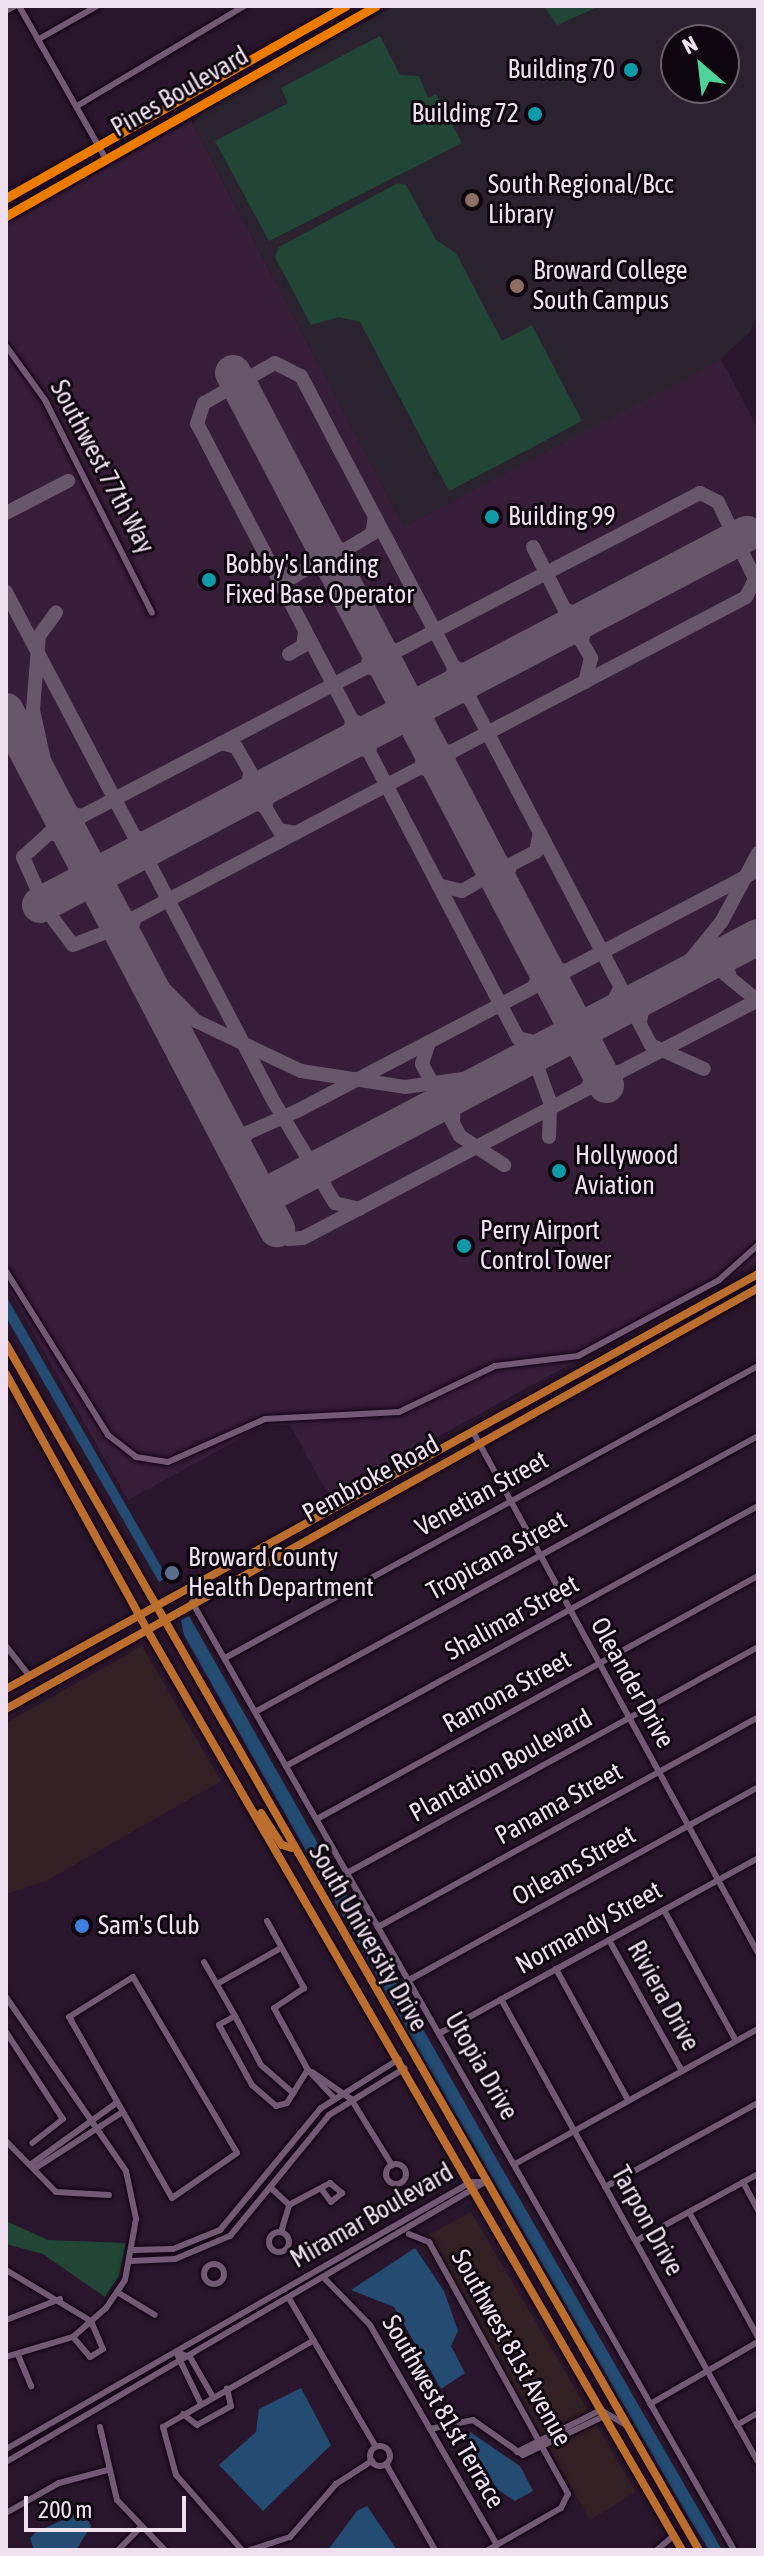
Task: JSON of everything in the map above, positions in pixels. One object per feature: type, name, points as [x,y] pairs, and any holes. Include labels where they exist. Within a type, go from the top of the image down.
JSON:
[{"type":"highway","name":"Pines Boulevard","points":[[6,198],[345,6]]},
{"type":"highway","name":"Pines Boulevard","points":[[6,216],[376,6]]},
{"type":"main road","name":"Pembroke Road","points":[[6,1689],[137,1611],[473,1432],[758,1274]]},
{"type":"main road","name":"Pembroke Road","points":[[6,1709],[161,1619],[758,1288]]},
{"type":"main road","name":"South University Drive","points":[[6,1344],[292,1848],[699,2550]]},
{"type":"main road","name":"South University Drive","points":[[6,1374],[146,1628],[405,2068],[682,2550]]},
{"type":"main road","points":[[234,1778],[282,1846],[292,1848]]},
{"type":"main road","points":[[590,2391],[609,2399]]},
{"type":"street","points":[[6,11],[17,6],[39,39],[106,159]]},
{"type":"street","points":[[39,39],[97,6]]},
{"type":"street","points":[[77,106],[245,8]]},
{"type":"street","name":"Southwest 77th Way","points":[[6,346],[45,400],[152,613]]},
{"type":"street","points":[[6,1271],[104,1430],[144,1459],[187,1458],[273,1418],[407,1410],[495,1366],[578,1356],[658,1309],[719,1280],[758,1245]]},
{"type":"street","name":"Venetian Street","points":[[225,1658],[758,1366]]},
{"type":"street","name":"Oleander Drive","points":[[473,1432],[758,1953]]},
{"type":"street","name":"Tropicana Street","points":[[255,1712],[758,1436]]},
{"type":"street","name":"Shalimar Street","points":[[286,1766],[758,1506]]},
{"type":"street","name":"Ramona Street","points":[[317,1819],[758,1576]]},
{"type":"street","name":"Utopia Drive","points":[[192,1602],[734,2550]]},
{"type":"street","points":[[6,1646],[29,1675]]},
{"type":"street","name":"Plantation Boulevard","points":[[347,1873],[758,1647]]},
{"type":"street","name":"Panama Street","points":[[378,1927],[758,1717]]},
{"type":"street","name":"Orleans Street","points":[[409,1980],[758,1787]]},
{"type":"street","name":"Normandy Street","points":[[440,2033],[758,1858]]},
{"type":"street","points":[[664,1910],[736,2041]]},
{"type":"street","points":[[267,1921],[304,1988],[274,2008],[308,2070],[334,2098]]},
{"type":"street","name":"Riviera Drive","points":[[609,1940],[682,2071]]},
{"type":"street","points":[[217,1984],[281,1948]]},
{"type":"street","points":[[204,1962],[261,2065],[293,2093]]},
{"type":"street","points":[[556,1969],[628,2100]]},
{"type":"street","points":[[133,1977],[237,2153],[172,2198],[115,2104],[69,2017],[133,1977]]},
{"type":"street","points":[[6,1997],[126,2171],[136,2219],[133,2250],[117,2292],[91,2321],[73,2337],[6,2357]]},
{"type":"street","name":"Tarpon Drive","points":[[501,1999],[758,2462]]},
{"type":"street","points":[[235,2016],[219,2025],[252,2085],[276,2106],[293,2093],[308,2070]]},
{"type":"street","points":[[515,2164],[758,2029]]},
{"type":"street","points":[[6,2032],[63,2119],[32,2143]]},
{"type":"street","points":[[133,2250],[202,2240],[238,2215],[334,2098],[399,2059]]},
{"type":"street","points":[[130,2261],[205,2249],[241,2227],[271,2188],[351,2099],[405,2068]]},
{"type":"street","points":[[308,2070],[351,2099],[392,2165]]},
{"type":"street","points":[[605,2187],[758,2103]]},
{"type":"street","points":[[32,2167],[47,2150],[115,2104]]},
{"type":"street","points":[[47,2150],[121,2113]]},
{"type":"street","points":[[32,2167],[78,2128]]},
{"type":"street","points":[[6,2141],[56,2192],[109,2195]]},
{"type":"street","points":[[636,2241],[758,2174]]},
{"type":"street","points":[[264,2182],[289,2205]]},
{"type":"street","name":"Miramar Boulevard","points":[[6,2449],[471,2182],[485,2182]]},
{"type":"street","name":"Miramar Boulevard","points":[[6,2462],[477,2192],[485,2182]]},
{"type":"street","points":[[743,2182],[758,2210]]},
{"type":"street","points":[[289,2205],[323,2191]]},
{"type":"street","points":[[281,2232],[289,2205]]},
{"type":"street","points":[[650,2404],[758,2339],[689,2212]]},
{"type":"street","name":"Southwest 81st Avenue","points":[[403,2235],[429,2242],[568,2500],[497,2545]]},
{"type":"street","points":[[202,2240],[211,2265]]},
{"type":"street","name":"Southwest 81st Terrace","points":[[319,2269],[333,2295],[363,2314],[497,2545]]},
{"type":"street","points":[[6,2270],[60,2299],[91,2321],[103,2349],[90,2357],[73,2337]]},
{"type":"street","points":[[117,2292],[155,2315]]},
{"type":"street","points":[[6,2320],[60,2299]]},
{"type":"street","points":[[290,2300],[376,2447],[388,2450],[386,2464],[435,2550]]},
{"type":"street","points":[[242,2550],[176,2475],[162,2431],[183,2414],[314,2340]]},
{"type":"street","points":[[201,2404],[178,2364],[176,2352],[190,2357],[213,2397]]},
{"type":"street","points":[[18,2355],[31,2386]]},
{"type":"street","points":[[183,2414],[192,2425],[231,2406],[227,2388]]},
{"type":"street","points":[[430,2429],[473,2420],[517,2452],[542,2447],[603,2413],[624,2424]]},
{"type":"street","points":[[737,2425],[758,2413]]},
{"type":"street","points":[[100,2427],[108,2470],[120,2506],[165,2550]]},
{"type":"street","points":[[250,2550],[290,2537],[336,2484],[372,2461],[376,2447]]},
{"type":"street","points":[[372,2461],[386,2464]]},
{"type":"street","points":[[6,2513],[59,2483],[108,2470]]},
{"type":"street","points":[[118,2550],[141,2527]]},
{"type":"street","points":[[657,2550],[674,2535]]},
{"type":"street","points":[[488,2550],[497,2545]]},
{"type":"shaded area","name":"Broward College South Campus","points":[[395,6],[758,6],[758,314],[750,332],[717,362],[404,527],[193,124],[204,109]]},
{"type":"shaded area","points":[[191,121],[404,527],[721,359],[758,429],[758,1262],[329,1496],[290,1425],[265,1425],[128,1500],[6,1285],[6,223]]},
{"type":"shaded area","points":[[142,1646],[221,1781],[46,1881],[6,1894],[6,1723]]},
{"type":"shaded area","points":[[471,2212],[636,2492],[590,2520],[484,2335],[419,2240]]},
{"type":"green space","points":[[544,6],[600,6],[557,25]]},
{"type":"green space","points":[[380,36],[400,75],[419,76],[428,98],[436,94],[462,143],[269,241],[215,141],[288,103],[281,88]]},
{"type":"green space","points":[[398,183],[406,185],[436,240],[456,253],[502,341],[532,325],[582,421],[449,491],[360,322],[339,317],[311,325],[275,257],[279,247]]},
{"type":"green space","points":[[6,2221],[48,2240],[126,2243],[119,2276],[105,2297],[43,2254],[6,2244]]},
{"type":"water","points":[[6,1296],[167,1577],[159,1582],[6,1317]]},
{"type":"water","points":[[189,1616],[722,2550],[709,2550],[683,2508],[402,2021],[184,1635],[181,1620]]},
{"type":"water","points":[[415,2248],[444,2291],[458,2331],[451,2346],[465,2373],[441,2389],[394,2307],[351,2290]]},
{"type":"water","points":[[301,2388],[331,2445],[263,2511],[219,2465],[256,2432],[259,2409]]},
{"type":"water","points":[[470,2432],[520,2466],[533,2491],[515,2501],[497,2489],[468,2439]]},
{"type":"water","points":[[367,2506],[397,2550],[328,2550],[357,2511]]},
{"type":"water","points":[[83,2511],[91,2526],[76,2550],[34,2550],[30,2538],[36,2532]]},
{"type":"taxiway","points":[[549,1137],[550,1102],[538,1069],[550,1046],[518,1038],[369,752],[348,743],[352,720],[197,424],[204,403],[275,363],[301,376],[454,667],[450,690],[470,699],[651,1045],[704,1069]]},
{"type":"taxiway","points":[[6,513],[68,481]]},
{"type":"taxiway","points":[[111,912],[132,919],[420,768],[442,773],[451,752],[746,597],[755,579],[718,502],[700,493],[397,651],[374,643]]},
{"type":"taxiway","points":[[274,570],[293,577],[320,561],[323,545],[345,550],[372,534],[375,517]]},
{"type":"taxiway","points":[[533,547],[566,612],[561,632],[578,636],[591,658],[585,682]]},
{"type":"taxiway","points":[[313,567],[337,572]]},
{"type":"taxiway","points":[[6,592],[134,836],[156,844],[150,865],[274,1102],[335,1203],[359,1209]]},
{"type":"taxiway","points":[[565,609],[586,619],[582,641]]},
{"type":"taxiway","points":[[53,801],[33,710],[39,636],[56,613]]},
{"type":"taxiway","points":[[289,654],[303,646],[305,632]]},
{"type":"taxiway","points":[[58,810],[82,816],[367,667],[374,643]]},
{"type":"taxiway","points":[[367,667],[390,673]]},
{"type":"taxiway","points":[[454,667],[476,676]]},
{"type":"taxiway","points":[[352,720],[374,730],[369,752]]},
{"type":"taxiway","points":[[221,743],[236,747],[256,781],[272,783]]},
{"type":"taxiway","points":[[420,768],[429,747],[451,752]]},
{"type":"taxiway","points":[[250,774],[245,797],[265,807]]},
{"type":"taxiway","points":[[272,783],[265,807],[279,830],[296,833]]},
{"type":"taxiway","points":[[58,810],[55,828],[23,857],[38,891],[58,896]]},
{"type":"taxiway","points":[[488,860],[506,867],[536,852],[540,832]]},
{"type":"taxiway","points":[[49,833],[73,839]]},
{"type":"taxiway","points":[[640,1022],[644,1000],[684,968],[722,921],[758,853]]},
{"type":"taxiway","points":[[438,885],[462,891],[483,879],[488,860]]},
{"type":"taxiway","points":[[502,887],[511,865]]},
{"type":"taxiway","points":[[227,1133],[245,1134],[297,1111],[534,987],[543,966],[566,971],[758,870]]},
{"type":"taxiway","points":[[58,896],[51,916],[73,945],[105,933],[111,912]]},
{"type":"taxiway","points":[[127,942],[135,918]]},
{"type":"taxiway","points":[[730,977],[726,963],[735,949]]},
{"type":"taxiway","points":[[136,960],[196,1021],[301,1071],[405,1087],[497,1074]]},
{"type":"taxiway","points":[[694,971],[720,970],[758,1001]]},
{"type":"taxiway","points":[[606,1016],[620,988]]},
{"type":"taxiway","points":[[596,1067],[618,1073],[758,1000]]},
{"type":"taxiway","points":[[429,1042],[422,1064],[460,1136],[504,1165]]},
{"type":"taxiway","points":[[277,1229],[289,1239],[303,1238],[587,1089],[596,1067]]},
{"type":"taxiway","points":[[453,1122],[454,1103],[468,1089]]},
{"type":"taxiway","points":[[243,1163],[238,1145],[248,1133]]},
{"type":"runway","points":[[233,373],[606,1085]]},
{"type":"runway","points":[[40,905],[746,534]]},
{"type":"runway","points":[[6,711],[277,1229]]},
{"type":"runway","points":[[261,1198],[758,937]]},
{"type":"place","name":"Building 70","points":[[631,70]]},
{"type":"place","name":"Building 72","points":[[535,114]]},
{"type":"place","name":"South Regional/Bcc Library","points":[[472,200]]},
{"type":"place","name":"Broward College South Campus","points":[[517,286]]},
{"type":"place","name":"Building 99","points":[[492,517]]},
{"type":"place","name":"Bobby's Landing Fixed Base Operator","points":[[209,580]]},
{"type":"place","name":"Hollywood Aviation","points":[[559,1171]]},
{"type":"place","name":"Perry Airport Control Tower","points":[[464,1246]]},
{"type":"place","name":"Broward County Health Department","points":[[172,1573]]},
{"type":"place","name":"Sam's Club","points":[[82,1926]]}]
